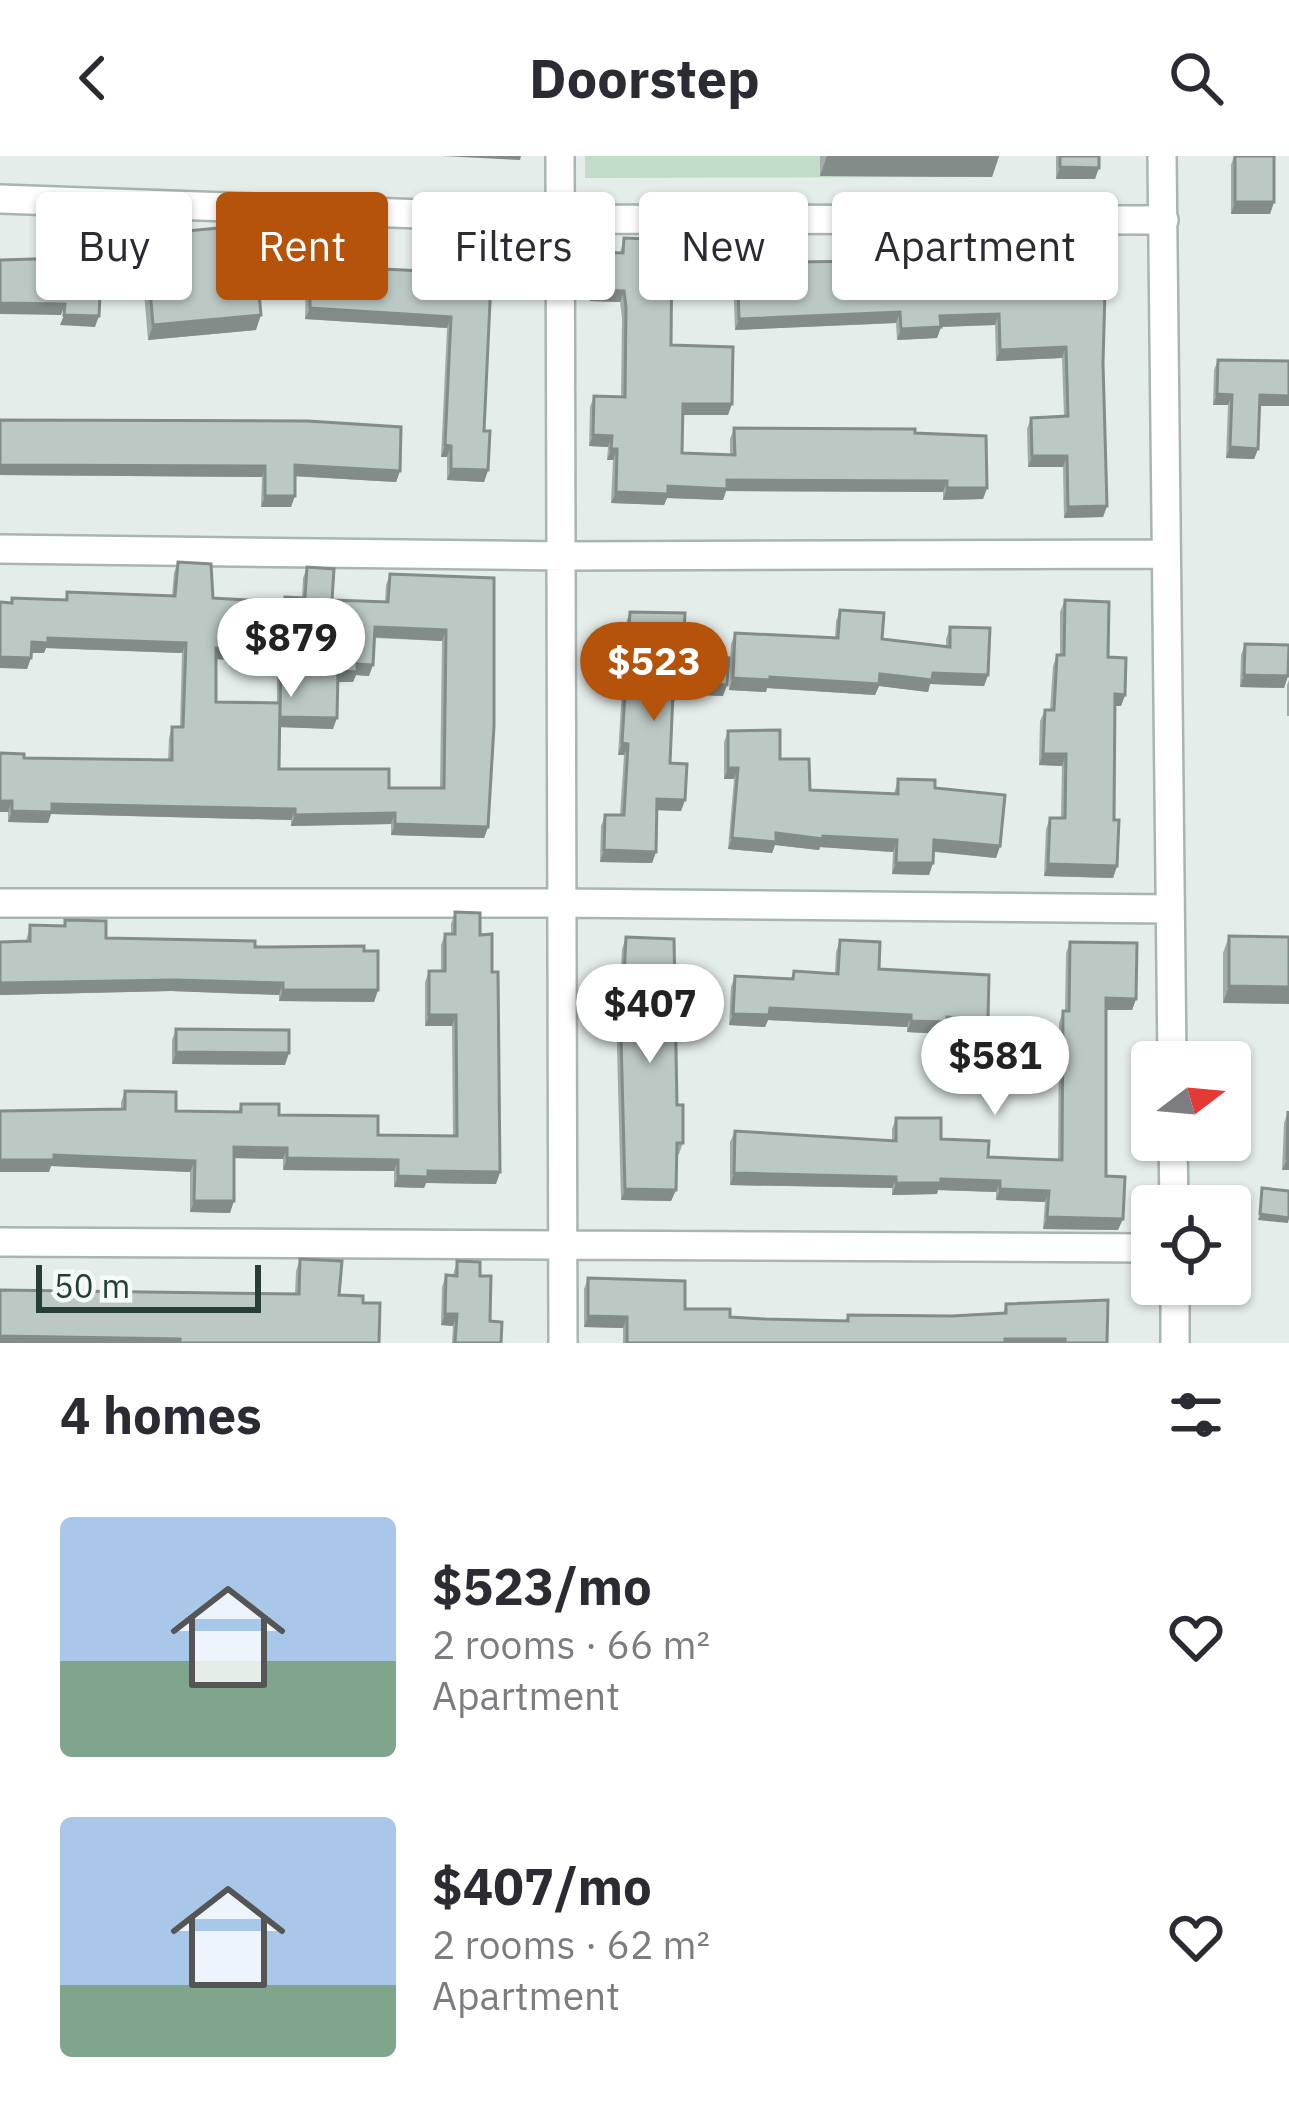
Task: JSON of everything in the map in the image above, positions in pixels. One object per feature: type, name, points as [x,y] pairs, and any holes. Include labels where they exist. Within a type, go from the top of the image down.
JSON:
[{"type":"street","points":[[560,156],[562,192]]},
{"type":"street","points":[[1162,156],[1172,1041]]},
{"type":"street","points":[[0,199],[412,214]]},
{"type":"street","points":[[615,219],[1164,220]]},
{"type":"street","points":[[563,300],[563,1343]]},
{"type":"street","points":[[0,549],[562,556],[1164,554]]},
{"type":"street","points":[[0,903],[1170,909]]},
{"type":"street","points":[[0,1242],[1131,1248]]},
{"type":"street","points":[[1175,1305],[1175,1343]]},
{"type":"green space","points":[[585,156],[992,156],[992,177],[585,178]]},
{"type":"building","points":[[1060,156],[1099,156],[1099,168],[1060,167]]},
{"type":"building","points":[[1235,156],[1274,156],[1274,202],[1235,202]]},
{"type":"building","points":[[216,228],[216,300],[260,300],[261,315],[153,325],[151,300],[192,300],[192,230]]},
{"type":"building","points":[[624,238],[639,239],[639,300],[671,300],[671,345],[733,347],[732,404],[683,404],[682,453],[735,455],[734,428],[915,429],[915,433],[986,436],[987,488],[947,488],[947,481],[727,480],[727,489],[668,486],[668,494],[616,492],[617,449],[611,449],[612,436],[593,435],[594,396],[625,397],[626,307],[624,291],[615,291],[615,253],[623,253]]},
{"type":"building","points":[[36,259],[36,300],[100,300],[99,316],[64,315],[65,304],[0,303],[0,260]]},
{"type":"building","points":[[832,261],[832,300],[1105,300],[1107,506],[1068,507],[1067,456],[1032,456],[1031,418],[1068,416],[1066,347],[1000,350],[999,314],[940,316],[941,327],[901,329],[900,312],[739,319],[738,300],[808,300],[808,262]]},
{"type":"building","points":[[388,269],[412,270],[412,300],[490,300],[484,431],[490,431],[488,470],[451,469],[451,446],[445,445],[451,317],[310,308],[310,300],[388,300]]},
{"type":"building","points":[[1218,360],[1289,361],[1289,396],[1260,395],[1258,449],[1230,447],[1232,395],[1217,394]]},
{"type":"building","points":[[0,420],[308,421],[401,427],[400,471],[295,465],[295,496],[265,496],[265,466],[0,465]]},
{"type":"building","points":[[178,562],[211,564],[213,598],[285,602],[285,597],[305,598],[307,567],[334,569],[332,600],[388,602],[390,574],[494,578],[488,827],[395,824],[395,813],[295,815],[295,809],[52,804],[52,812],[12,811],[12,801],[0,801],[0,753],[24,754],[24,758],[172,760],[172,727],[183,727],[186,643],[48,638],[48,643],[32,642],[31,658],[0,657],[0,602],[12,603],[12,598],[67,600],[67,592],[175,596]],"holes":[[[375,627],[446,630],[444,788],[389,788],[389,769],[279,769],[280,703],[216,702],[216,648],[281,652],[280,717],[337,718],[338,671],[357,672],[357,664],[373,665]]]},
{"type":"building","points":[[1065,600],[1109,602],[1108,657],[1126,658],[1125,695],[1115,694],[1117,866],[1048,864],[1050,818],[1065,818],[1066,754],[1043,754],[1045,710],[1054,710],[1057,655],[1064,655]]},
{"type":"building","points":[[840,610],[884,613],[882,639],[950,647],[950,627],[990,628],[988,675],[933,673],[932,680],[880,674],[879,684],[733,678],[735,633],[838,638]]},
{"type":"building","points":[[630,612],[685,613],[683,655],[729,658],[727,685],[677,682],[670,763],[687,764],[685,800],[657,799],[656,852],[604,850],[605,815],[624,815],[628,744],[622,743]]},
{"type":"building","points":[[1245,644],[1289,645],[1288,676],[1244,675]]},
{"type":"building","points":[[780,730],[780,759],[809,759],[810,790],[898,794],[898,779],[935,780],[935,788],[1005,795],[1000,846],[934,840],[933,863],[896,863],[897,840],[776,833],[776,842],[732,838],[738,768],[728,768],[728,731]]},
{"type":"building","points":[[455,912],[480,913],[480,935],[492,934],[492,972],[498,972],[500,1172],[428,1171],[428,1177],[398,1176],[398,1160],[287,1158],[287,1148],[234,1147],[234,1201],[194,1201],[195,1161],[54,1155],[54,1160],[0,1160],[0,1111],[125,1109],[125,1091],[176,1092],[176,1111],[241,1112],[241,1104],[279,1104],[279,1115],[378,1116],[378,1135],[457,1136],[456,1015],[429,1015],[429,971],[445,971],[445,934],[455,934]]},
{"type":"building","points":[[65,920],[106,921],[106,938],[255,941],[255,947],[364,946],[364,951],[378,951],[378,990],[283,990],[283,983],[175,980],[0,983],[0,942],[30,941],[30,925],[65,926]]},
{"type":"building","points":[[1229,936],[1289,937],[1289,987],[1229,986]]},
{"type":"building","points":[[626,937],[674,939],[677,1105],[683,1105],[676,1190],[625,1189],[621,1037]]},
{"type":"building","points":[[840,940],[880,942],[879,969],[989,975],[988,1019],[911,1021],[911,1015],[770,1008],[769,1015],[733,1014],[735,976],[793,979],[794,971],[838,974]]},
{"type":"building","points":[[1070,942],[1137,943],[1136,999],[1106,998],[1106,1176],[1125,1177],[1123,1219],[1047,1217],[1049,1191],[1000,1189],[1000,1181],[896,1183],[896,1177],[734,1173],[735,1131],[896,1141],[896,1118],[941,1118],[941,1139],[989,1141],[988,1157],[1062,1160],[1063,1011],[1069,1011]]},
{"type":"building","points":[[176,1029],[289,1030],[289,1053],[176,1052]]},
{"type":"building","points":[[1262,1188],[1289,1191],[1289,1218],[1260,1214]]},
{"type":"building","points":[[300,1259],[342,1261],[339,1295],[363,1296],[363,1303],[380,1303],[379,1343],[180,1343],[180,1339],[0,1336],[0,1290],[299,1294]]},
{"type":"building","points":[[457,1261],[480,1262],[480,1276],[491,1276],[490,1321],[502,1322],[501,1343],[455,1343],[457,1314],[445,1314],[446,1275],[457,1276]]},
{"type":"building","points":[[588,1278],[685,1281],[685,1309],[730,1309],[730,1317],[765,1319],[952,1316],[1006,1313],[1006,1304],[1108,1300],[1107,1343],[1005,1339],[1005,1343],[627,1343],[627,1317],[588,1316]]}]
